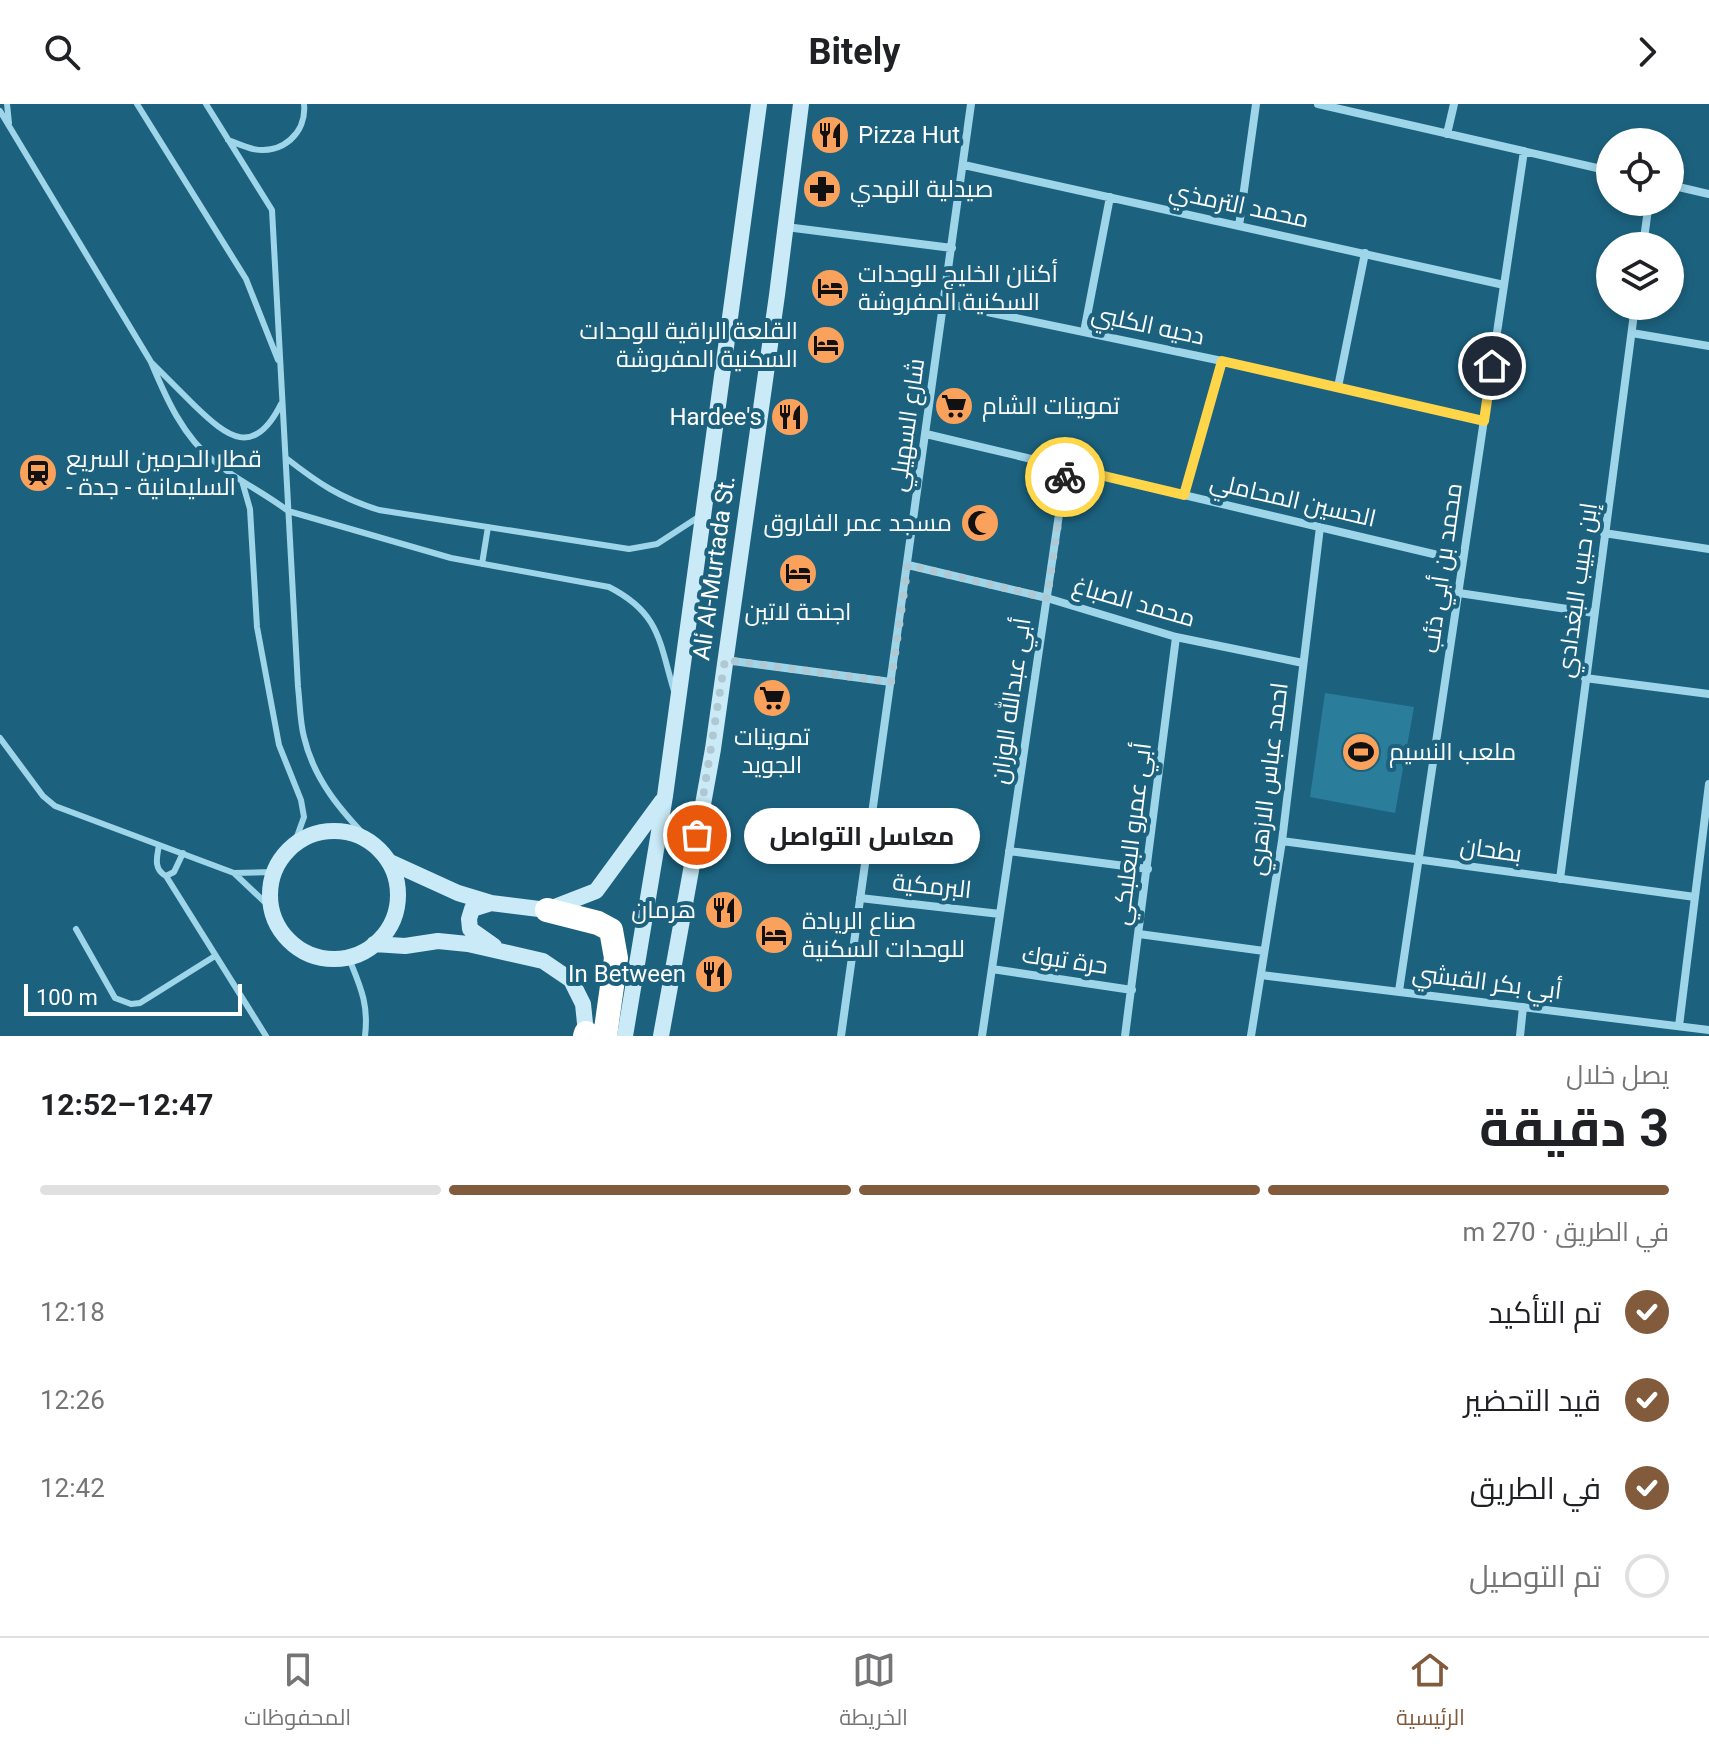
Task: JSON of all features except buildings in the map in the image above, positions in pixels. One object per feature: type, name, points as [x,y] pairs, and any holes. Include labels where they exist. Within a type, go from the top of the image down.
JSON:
[{"type":"highway","points":[[547,910],[598,923],[611,930],[616,958],[592,1035]]},
{"type":"main road","name":"Ali Al-Murtada St.","points":[[625,1036],[665,796],[759,104]]},
{"type":"main road","name":"Ali Al-Murtada St.","points":[[661,1036],[713,749],[801,104]]},
{"type":"main road","points":[[390,862],[398,887],[396,914],[383,937],[361,954],[334,960],[308,954],[285,938],[272,915],[269,888],[274,872],[277,863],[295,842],[319,831],[346,831],[371,842],[390,862],[458,893],[491,903],[547,910],[596,891],[665,796]]},
{"type":"main road","points":[[491,903],[472,909],[470,929],[499,951]]},
{"type":"main road","points":[[374,944],[405,946],[438,941],[468,944],[543,961],[571,980],[583,1004],[592,1035]]},
{"type":"street","name":"شارع السهيلي","points":[[841,1036],[971,104]]},
{"type":"street","points":[[1239,226],[1256,104]]},
{"type":"street","points":[[1318,104],[1596,168]]},
{"type":"street","points":[[1447,134],[1454,104]]},
{"type":"street","name":"محمد بن أبي ذئب","points":[[1399,991],[1524,151]]},
{"type":"street","name":"محمد الترمذي","points":[[964,165],[1504,285]]},
{"type":"street","points":[[1684,188],[1709,194]]},
{"type":"street","points":[[1084,332],[1110,197]]},
{"type":"street","points":[[786,227],[952,248]]},
{"type":"street","points":[[1338,387],[1365,253]]},
{"type":"street","name":"دحيه الكلبي","points":[[944,303],[1222,361],[1484,421]]},
{"type":"street","name":"إبن حبيب البغدادي","points":[[1560,879],[1633,320]]},
{"type":"street","points":[[1632,333],[1709,346]]},
{"type":"street","points":[[1184,495],[1222,361]]},
{"type":"street","name":"الحسين المحاملي","points":[[926,434],[1463,561]]},
{"type":"street","name":"أبي عبدالله الوزان","points":[[982,1036],[1066,467]]},
{"type":"street","name":"احمد عباس الازهري","points":[[1251,1036],[1282,841],[1320,527]]},
{"type":"street","points":[[1604,533],[1709,549]]},
{"type":"street","name":"محمد الصباغ","points":[[908,565],[1047,598],[1176,637],[1303,663]]},
{"type":"street","points":[[1459,593],[1594,613]]},
{"type":"street","name":"أبي عمرو البعلبكي","points":[[1125,1036],[1176,637]]},
{"type":"street","points":[[725,660],[891,682]]},
{"type":"street","points":[[1585,678],[1709,694]]},
{"type":"street","points":[[1679,1026],[1709,784]]},
{"type":"street","name":"بطحان","points":[[1282,841],[1695,897]]},
{"type":"street","points":[[1009,851],[1148,869]]},
{"type":"street","name":"البرمكية","points":[[860,898],[1000,914]]},
{"type":"street","points":[[1139,934],[1264,951]]},
{"type":"street","name":"حرة تبوك","points":[[992,969],[1132,990]]},
{"type":"street","name":"أبي بكر القبشي","points":[[1261,975],[1709,1030]]},
{"type":"street","points":[[1520,1036],[1523,1007]]},
{"type":"lane","points":[[7,104],[9,126]]},
{"type":"lane","points":[[137,104],[246,279],[281,367]]},
{"type":"lane","points":[[206,104],[272,210],[303,737],[318,777],[340,809],[371,842]]},
{"type":"lane","points":[[228,140],[255,150],[277,149],[292,140],[300,127],[305,113],[304,104]]},
{"type":"lane","points":[[0,111],[151,362],[169,403],[191,438],[213,461],[288,511],[451,558],[589,582],[627,596],[642,608],[654,625],[678,705]]},
{"type":"lane","points":[[0,120],[9,126]]},
{"type":"lane","points":[[151,362],[221,431],[242,438],[262,433],[283,401]]},
{"type":"lane","points":[[286,458],[324,488],[350,501],[379,510],[629,549],[657,544],[704,514]]},
{"type":"lane","points":[[242,481],[250,509],[257,627],[279,745],[301,800],[304,817],[295,842]]},
{"type":"lane","points":[[482,564],[488,527]]},
{"type":"lane","points":[[0,738],[43,796],[55,806],[234,873],[271,908]]},
{"type":"lane","points":[[159,845],[157,866],[266,1036]]},
{"type":"lane","points":[[166,876],[174,872],[183,853]]},
{"type":"lane","points":[[234,873],[274,872]]},
{"type":"lane","points":[[76,929],[115,998],[121,1002],[140,1003],[215,956]]},
{"type":"lane","points":[[348,956],[368,1013],[365,1036]]},
{"type":"shaded area","name":"ملعب النسيم","points":[[1325,693],[1414,707],[1395,813],[1310,797]]},
{"type":"way so far","points":[[697,835],[725,660],[891,682],[908,565],[1047,598],[1065,477]]},
{"type":"place","name":"Pizza Hut","points":[[830,135]]},
{"type":"place","name":"صيدلية النهدي","points":[[822,189]]},
{"type":"place","name":"أكنان الخليج للوحدات السكنية المفروشة","points":[[830,288]]},
{"type":"place","name":"القلعة الراقية للوحدات السكنية المفروشة","points":[[826,345]]},
{"type":"place","name":"تموينات الشام","points":[[954,406]]},
{"type":"place","name":"Hardee's","points":[[790,417]]},
{"type":"place","name":"قطار الحرمين السريع - السليمانية - جدة","points":[[38,473]]},
{"type":"place","name":"مسجد عمر الفاروق","points":[[980,523]]},
{"type":"place","name":"اجنحة لاتين","points":[[798,573]]},
{"type":"place","name":"تموينات الجويد","points":[[772,698]]},
{"type":"place","name":"ملعب النسيم","points":[[1361,752]]},
{"type":"place","name":"معاسل التواصل","points":[[697,835]]},
{"type":"place","name":"هرمان","points":[[724,910]]},
{"type":"place","name":"صناع الريادة للوحدات السكنية","points":[[774,935]]},
{"type":"place","name":"In Between","points":[[714,974]]},
{"type":"route","points":[[1065,477],[1066,467],[1184,495],[1222,361],[1484,421],[1492,366]]}]
